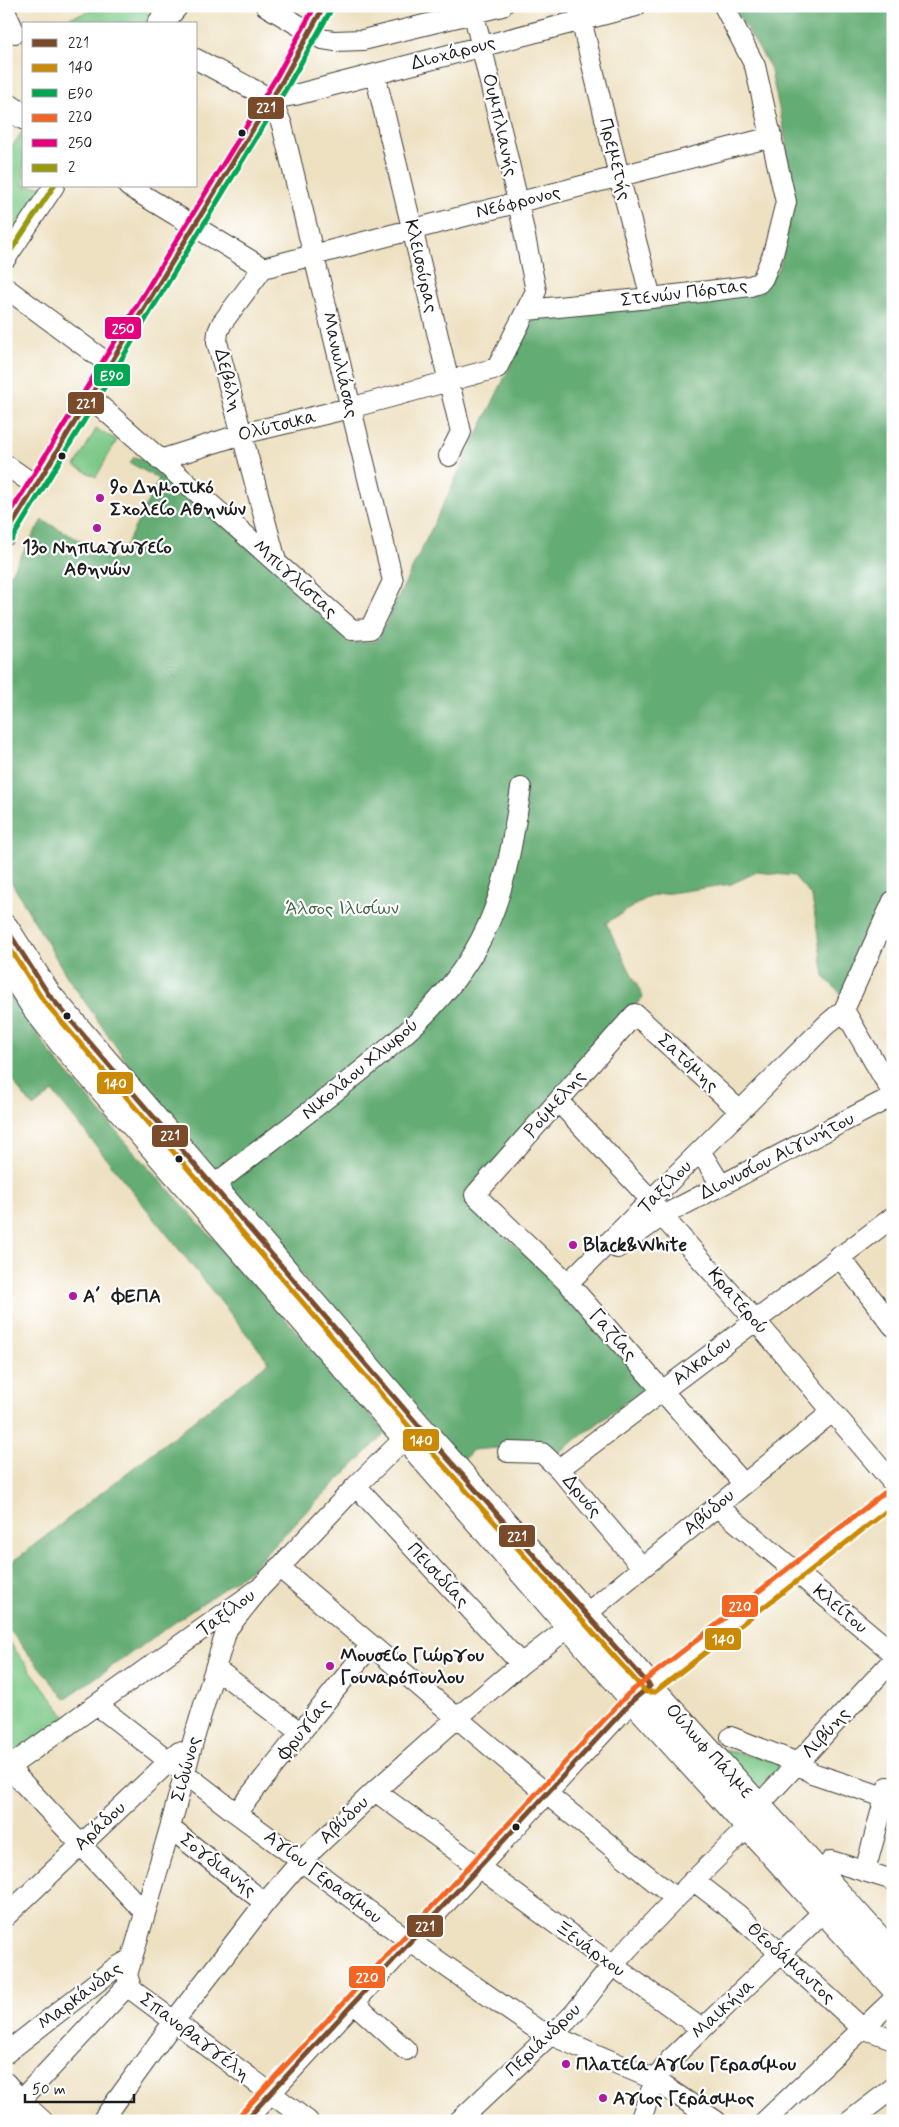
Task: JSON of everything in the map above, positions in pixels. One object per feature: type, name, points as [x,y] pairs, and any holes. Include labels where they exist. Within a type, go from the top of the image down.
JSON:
[{"type":"main road","points":[[162,22],[175,6]]},
{"type":"main road","points":[[6,105],[22,116]]},
{"type":"main road","name":"Ούλωφ Πάλμε","points":[[6,928],[49,995],[214,1185],[411,1431]]},
{"type":"main road","name":"Ούλωφ Πάλμε","points":[[6,964],[34,1007],[62,1043],[411,1431],[641,1693],[754,1816],[893,1954]]},
{"type":"main road","name":"Ούλωφ Πάλμε","points":[[754,1816],[824,1911],[893,1986]]},
{"type":"street","name":"Διοχάρους","points":[[266,6],[310,32],[334,41],[363,40],[473,10],[502,6]]},
{"type":"street","points":[[6,535],[271,99],[324,6]]},
{"type":"street","name":"Διοχάρους","points":[[271,99],[295,95],[482,45],[580,13],[636,6]]},
{"type":"street","name":"Στενών Πόρτας","points":[[527,310],[750,286],[759,283],[763,278],[773,254],[786,202],[755,66],[724,6]]},
{"type":"street","name":"Ουμπλιανής","points":[[473,10],[518,202],[536,291],[504,357]]},
{"type":"street","points":[[6,13],[15,33]]},
{"type":"street","name":"Πρεμετής","points":[[580,13],[619,176],[651,298]]},
{"type":"street","points":[[198,60],[271,99]]},
{"type":"street","name":"Κλεισούρας","points":[[375,74],[460,432],[449,456]]},
{"type":"street","name":"Μανωλιάσας","points":[[271,99],[282,125],[393,581],[370,629]]},
{"type":"street","name":"Νεόφρονος","points":[[263,268],[772,137]]},
{"type":"street","points":[[6,258],[53,188]]},
{"type":"street","points":[[131,188],[263,268]]},
{"type":"street","name":"Δεβόλη","points":[[263,268],[222,323],[218,332],[217,342],[276,561]]},
{"type":"street","points":[[6,288],[110,365]]},
{"type":"street","name":"Ολύτσικα","points":[[160,460],[242,434],[350,408],[497,368],[504,357]]},
{"type":"street","name":"Μπιγλίστας","points":[[90,397],[352,630],[370,629]]},
{"type":"street","points":[[6,465],[36,486]]},
{"type":"street","name":"Νικολάου Χλωρού","points":[[214,1185],[382,1055],[415,1025],[446,992],[481,940],[500,893],[515,829],[521,788]]},
{"type":"street","points":[[893,901],[844,1010],[893,1095]]},
{"type":"street","name":"Ταξίλου","points":[[568,1283],[657,1208],[700,1151],[826,1025],[844,1010]]},
{"type":"street","name":"Σατόμης","points":[[635,1014],[740,1111]]},
{"type":"street","name":"Ρούμελης","points":[[475,1195],[635,1014]]},
{"type":"street","name":"Διονυσίου Αιγινήτου","points":[[657,1208],[721,1185],[893,1095]]},
{"type":"street","name":"Κρατερού","points":[[558,1101],[657,1208],[893,1483]]},
{"type":"street","points":[[700,1151],[721,1185]]},
{"type":"street","name":"Γαζίας","points":[[475,1195],[568,1283],[743,1483]]},
{"type":"street","name":"Αλκαίου","points":[[559,1469],[893,1217]]},
{"type":"street","points":[[839,1256],[893,1326]]},
{"type":"street","name":"Αβύδου","points":[[102,2121],[175,2020],[265,1903],[302,1860],[375,1791],[520,1664],[578,1620],[832,1412]]},
{"type":"street","name":"Ταξίλου","points":[[7,1768],[260,1588],[356,1486],[411,1431]]},
{"type":"street","name":"Δρυός","points":[[508,1452],[542,1453],[559,1469],[642,1567]]},
{"type":"street","name":"Πεισιδίας","points":[[356,1486],[520,1664]]},
{"type":"street","points":[[245,2121],[641,1693],[893,1496]]},
{"type":"street","name":"Κλείτου","points":[[717,1506],[893,1653]]},
{"type":"street","points":[[279,1567],[548,1795],[675,1898]]},
{"type":"street","name":"Σιδώνος","points":[[131,1958],[170,1828],[177,1768],[194,1738],[227,1629],[260,1588]]},
{"type":"street","name":"Φρυγίας","points":[[236,1813],[371,1645]]},
{"type":"street","name":"Λιβύης","points":[[754,1816],[798,1763],[893,1660]]},
{"type":"street","points":[[215,1668],[301,1733]]},
{"type":"street","name":"Αγίου Γερασίμου","points":[[96,1705],[236,1813],[302,1860],[410,1942],[535,2028],[655,2080],[716,2121]]},
{"type":"street","points":[[731,1737],[798,1763],[812,1773],[890,1793],[865,1871]]},
{"type":"street","points":[[7,1768],[145,1912]]},
{"type":"street","name":"Αράδου","points":[[6,1916],[80,1844],[177,1768]]},
{"type":"street","name":"Ξενάρχου","points":[[375,1791],[612,1966],[702,2029]]},
{"type":"street","name":"Περιάνδρου","points":[[459,2121],[551,2034],[565,2025],[612,1966],[754,1816]]},
{"type":"street","name":"Σογδιανής","points":[[170,1828],[265,1903]]},
{"type":"street","points":[[831,1861],[893,1880]]},
{"type":"street","name":"Θεοδάμαντος","points":[[693,1880],[737,1914],[862,2028],[893,2039]]},
{"type":"street","name":"Μαικήνα","points":[[640,2121],[655,2080],[670,2060],[824,1911]]},
{"type":"street","name":"Σπανοβαγγέλη","points":[[131,1958],[127,1975],[131,1987],[308,2121]]},
{"type":"street","name":"Μαρκάνδας","points":[[6,2053],[115,1968],[131,1958]]},
{"type":"street","points":[[6,2116],[131,1987]]},
{"type":"street","points":[[765,2121],[893,2000]]},
{"type":"street","points":[[354,2002],[406,2050]]},
{"type":"street","points":[[6,2083],[20,2100],[44,2121]]},
{"type":"street","points":[[850,2121],[893,2088]]},
{"type":"green space","points":[[108,6],[165,6],[152,22],[69,22],[68,18]]},
{"type":"green space","name":"Άλσος Ιλισίων","points":[[733,6],[893,6],[893,886],[845,998],[824,977],[812,897],[794,876],[757,872],[731,884],[650,896],[606,923],[643,997],[463,1199],[563,1288],[648,1386],[558,1453],[534,1439],[510,1447],[473,1450],[459,1464],[140,1081],[66,975],[6,873],[6,581],[42,520],[118,561],[159,479],[130,463],[134,457],[155,462],[280,567],[349,643],[377,641],[535,315],[760,293],[780,266],[794,198],[784,131],[770,67]]},
{"type":"green space","points":[[22,132],[22,188],[44,188],[6,244],[6,155]]},
{"type":"green space","points":[[96,429],[117,440],[96,477],[75,466]]},
{"type":"green space","points":[[6,985],[50,1053],[130,1147],[386,1433],[250,1570],[65,1699],[6,1626],[6,1567],[269,1362],[53,1092],[33,1107],[12,1081],[6,1085]]},
{"type":"green space","points":[[6,1638],[66,1717],[6,1761]]},
{"type":"green space","points":[[714,1748],[788,1764],[754,1793]]},
{"type":"transit line","name":"250","points":[[6,520],[277,76],[315,6]]},
{"type":"transit line","name":"221","points":[[6,535],[283,80],[324,6]]},
{"type":"transit line","name":"Ε90","points":[[12,539],[289,84],[331,10]]},
{"type":"transit line","name":"2","points":[[6,258],[53,188]]},
{"type":"transit line","name":"221","points":[[6,928],[49,995],[418,1425],[650,1686],[633,1700],[245,2121]]},
{"type":"transit line","name":"140","points":[[6,942],[43,1000],[412,1430],[646,1692],[655,1692],[893,1506]]},
{"type":"transit line","name":"220","points":[[239,2116],[628,1694],[888,1490]]},
{"type":"place","name":"9ο Δημοτικό Σχολείο Αθηνών","points":[[100,498]]},
{"type":"place","name":"13ο Νηπιαγωγείο Αθηνών","points":[[97,528]]},
{"type":"place","name":"Black&White","points":[[573,1245]]},
{"type":"place","name":"Α΄ ΦΕΠΑ","points":[[73,1296]]},
{"type":"place","name":"Μουσείο Γιώργου Γουναρόπουλου","points":[[330,1666]]},
{"type":"place","name":"Πλατεία Αγίου Γερασίμου","points":[[566,2064]]},
{"type":"place","name":"Αγιος Γεράσιμος","points":[[603,2098]]}]
